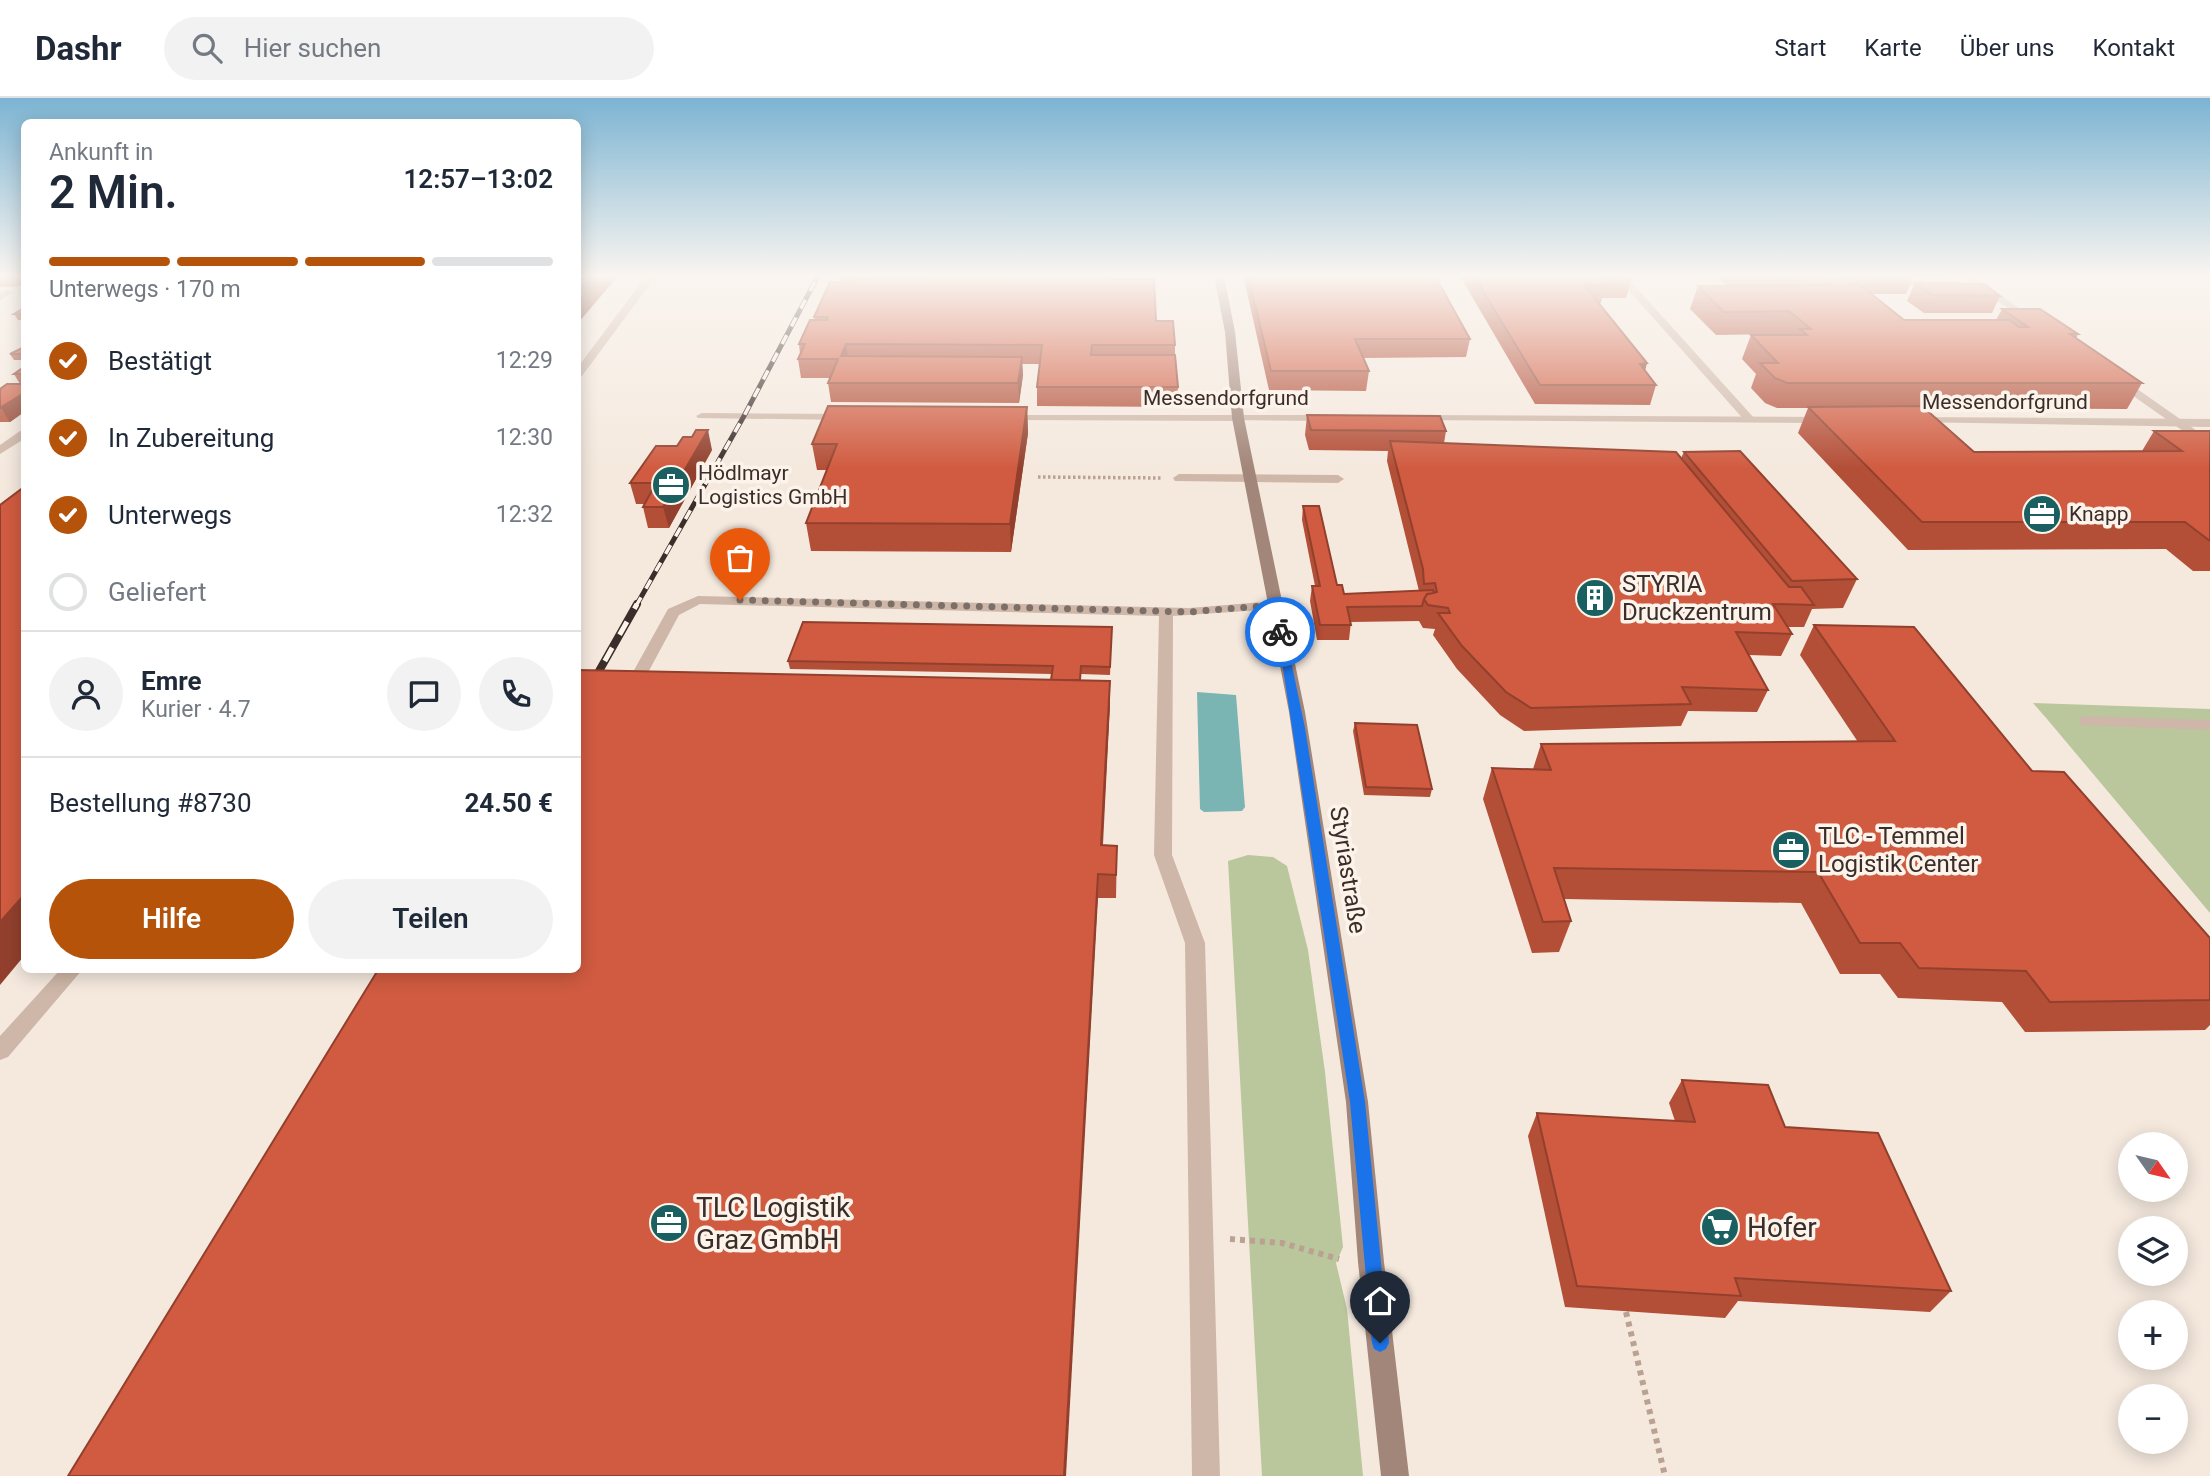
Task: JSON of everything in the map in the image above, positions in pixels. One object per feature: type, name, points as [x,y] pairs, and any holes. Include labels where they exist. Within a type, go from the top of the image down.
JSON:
[{"type":"street","points":[[581,370],[603,340]]},
{"type":"street","name":"Styriastraße","points":[[1231,340],[1238,418],[1299,723],[1357,1102],[1371,1262],[1395,1476]]},
{"type":"street","points":[[1679,340],[1750,420]]},
{"type":"street","name":"Messendorfgrund","points":[[2109,374],[2177,423]]},
{"type":"street","points":[[702,416],[854,417]]},
{"type":"street","name":"Messendorfgrund","points":[[992,417],[1346,418]]},
{"type":"street","points":[[1409,418],[1833,420]]},
{"type":"street","name":"Messendorfgrund","points":[[1902,420],[2210,424]]},
{"type":"street","points":[[2177,423],[2210,446]]},
{"type":"street","points":[[0,450],[21,436]]},
{"type":"street","points":[[1179,478],[1338,479]]},
{"type":"street","points":[[631,690],[673,612],[698,600],[1189,612],[1275,605]]},
{"type":"street","points":[[1166,611],[1163,855],[1170,883],[1188,916],[1195,943],[1206,1476]]},
{"type":"street","points":[[2087,721],[2210,724]]},
{"type":"street","points":[[0,1051],[69,973]]},
{"type":"path","points":[[1038,477],[1179,478]]},
{"type":"path","points":[[1251,1239],[1282,1243],[1339,1259]]},
{"type":"path","points":[[1626,1312],[1665,1476]]},
{"type":"green space","points":[[2033,703],[2210,709],[2210,913],[2047,719]]},
{"type":"green space","points":[[1248,855],[1273,857],[1287,866],[1308,950],[1325,1072],[1343,1247],[1336,1263],[1347,1309],[1363,1476],[1262,1476],[1228,861]]},
{"type":"water","points":[[1197,692],[1236,695],[1245,807],[1242,811],[1204,812],[1200,809]]},
{"type":"building","points":[[801,340],[1175,340],[1175,345],[1092,345],[1091,355],[1175,355],[1178,387],[1037,387],[1042,345],[846,344],[841,356],[1022,357],[1018,383],[828,383],[838,359],[798,359],[805,344],[799,344]]},
{"type":"building","points":[[1264,340],[1356,340],[1369,371],[1271,371]]},
{"type":"building","points":[[1513,340],[1629,340],[1647,363],[1640,364],[1656,385],[1540,385]]},
{"type":"building","points":[[1756,340],[2079,340],[2142,383],[1787,383],[1775,378],[1760,363],[1778,363]]},
{"type":"building","points":[[7,384],[21,384],[21,395],[0,408],[0,389]]},
{"type":"building","points":[[828,406],[1027,407],[1010,524],[806,523],[837,444],[812,444]]},
{"type":"building","points":[[1922,406],[1974,452],[2182,451],[2154,431],[2210,431],[2210,541],[2185,522],[1922,522],[1808,407]]},
{"type":"building","points":[[1307,415],[1440,416],[1446,431],[1311,430]]},
{"type":"building","points":[[696,430],[708,430],[663,507],[643,507],[656,483],[630,483],[656,446],[677,446],[683,437],[692,437]]},
{"type":"building","name":"STYRIA Druckzentrum","points":[[1390,441],[1676,452],[1789,587],[1801,587],[1814,605],[1773,604],[1792,634],[1736,632],[1768,690],[1682,687],[1691,704],[1531,708],[1506,692],[1462,646],[1438,613],[1450,613],[1448,608],[1428,605],[1424,599],[1427,594],[1437,592],[1435,583],[1424,584],[1423,569]]},
{"type":"building","points":[[1740,451],[1857,579],[1792,581],[1684,452]]},
{"type":"building","points":[[21,489],[21,898],[0,922],[0,505]]},
{"type":"building","points":[[1303,506],[1319,506],[1337,585],[1342,585],[1344,594],[1433,590],[1434,593],[1427,594],[1422,606],[1347,607],[1351,625],[1320,625],[1312,586],[1320,586]]},
{"type":"building","points":[[803,622],[1112,627],[1110,667],[1081,666],[1080,680],[1051,680],[1053,666],[788,661]]},
{"type":"building","name":"TLC - Temmel Logistik Center","points":[[1814,625],[1914,627],[2032,771],[2064,772],[2210,938],[2210,1000],[2050,1002],[2026,971],[1919,968],[1900,943],[1860,943],[1818,872],[1554,868],[1571,921],[1543,922],[1492,768],[1551,770],[1541,744],[1895,741]]},
{"type":"building","name":"TLC Logistik Graz GmbH","points":[[581,670],[1110,681],[1101,845],[1117,846],[1116,875],[1098,874],[1064,1476],[68,1476],[376,973],[581,973]]},
{"type":"building","points":[[1355,723],[1417,725],[1432,789],[1366,787]]},
{"type":"building","name":"Hofer","points":[[1682,1080],[1768,1085],[1785,1127],[1878,1133],[1951,1291],[1735,1278],[1741,1296],[1577,1286],[1537,1113],[1695,1122]]},
{"type":"railway","points":[[636,606],[784,340]]},
{"type":"railway","points":[[590,687],[637,604]]},
{"type":"way so far","points":[[740,600],[1189,612],[1275,605],[1280,632]]},
{"type":"place","name":"Hödlmayr Logistics GmbH","points":[[671,485]]},
{"type":"place","name":"Knapp","points":[[2042,514]]},
{"type":"place","name":"STYRIA Druckzentrum","points":[[1595,598]]},
{"type":"place","name":"TLC - Temmel Logistik Center","points":[[1791,850]]},
{"type":"place","name":"TLC Logistik Graz GmbH","points":[[669,1223]]},
{"type":"place","name":"Hofer","points":[[1720,1227]]},
{"type":"route","points":[[1280,632],[1300,728],[1357,1102],[1380,1343]]}]
